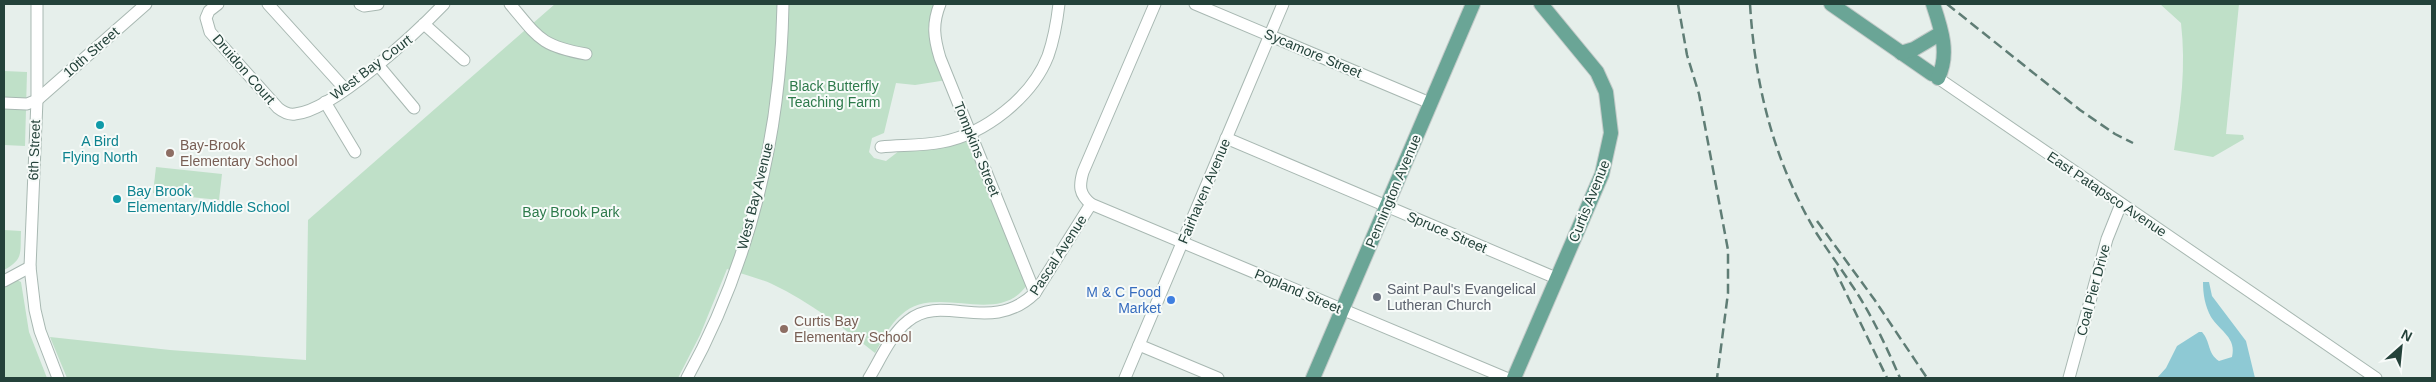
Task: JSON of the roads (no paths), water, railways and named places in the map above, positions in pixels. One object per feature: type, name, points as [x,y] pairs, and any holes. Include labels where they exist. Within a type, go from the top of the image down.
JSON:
[{"type":"main road","name":"Pennington Avenue","points":[[1314,378],[1473,4]]},
{"type":"main road","name":"East Patapsco Avenue","points":[[1825,4],[1835,7],[1935,76]]},
{"type":"main road","name":"Curtis Avenue","points":[[1514,378],[1602,174],[1611,133],[1606,92],[1596,72],[1542,5]]},
{"type":"main road","points":[[1933,5],[1936,36],[1935,76]]},
{"type":"main road","points":[[1933,5],[1938,16],[1943,39],[1943,68],[1935,76]]},
{"type":"main road","points":[[1901,52],[1914,49],[1936,36]]},
{"type":"street","name":"6th Street","points":[[37,4],[37,100],[30,266],[35,310],[46,350],[58,378]]},
{"type":"street","name":"10th Street","points":[[37,100],[146,4]]},
{"type":"street","name":"Druidon Court","points":[[218,4],[209,11],[206,18],[210,32],[278,108],[290,114]]},
{"type":"street","points":[[268,4],[345,89]]},
{"type":"street","points":[[362,5],[378,4]]},
{"type":"street","name":"West Bay Court","points":[[290,114],[305,112],[345,89],[378,65],[444,4]]},
{"type":"street","points":[[510,4],[545,42],[564,50],[586,54]]},
{"type":"street","name":"West Bay Avenue","points":[[687,378],[724,300],[752,220],[763,177],[780,67],[783,4]]},
{"type":"street","name":"Tompkins Street","points":[[940,4],[934,24],[935,42],[1035,293]]},
{"type":"street","points":[[881,147],[943,142],[971,132],[1002,113],[1028,88],[1039,74],[1053,38],[1059,4]]},
{"type":"street","name":"Pascal Avenue","points":[[869,378],[899,330],[914,316],[932,311],[1003,312],[1022,304],[1035,293],[1091,204],[1081,193],[1083,172],[1155,4]]},
{"type":"street","name":"Sycamore Street","points":[[1195,4],[1430,103]]},
{"type":"street","name":"Fairhaven Avenue","points":[[1125,378],[1283,4]]},
{"type":"street","points":[[424,24],[464,60]]},
{"type":"street","points":[[378,65],[414,108]]},
{"type":"street","name":"East Patapsco Avenue","points":[[1935,76],[2376,378]]},
{"type":"street","points":[[4,104],[28,104],[37,100]]},
{"type":"street","points":[[325,102],[354,152]]},
{"type":"street","name":"Spruce Street","points":[[1226,138],[1556,278]]},
{"type":"street","name":"Popland Street","points":[[1091,204],[1506,378]]},
{"type":"street","name":"Coal Pier Drive","points":[[2069,378],[2107,240],[2121,204]]},
{"type":"street","points":[[4,281],[30,266]]},
{"type":"street","points":[[1139,345],[1218,378]]},
{"type":"water","points":[[2203,282],[2209,282],[2212,296],[2246,341],[2255,378],[2157,378],[2166,368],[2177,346],[2199,332],[2202,332],[2205,336],[2215,358],[2219,361],[2232,357],[2233,350],[2230,340],[2211,317],[2207,309]]},
{"type":"railway","points":[[1678,4],[1687,55],[1699,94],[1728,250],[1728,293],[1717,378]]},
{"type":"railway","points":[[1750,4],[1762,94],[1769,123],[1789,179],[1817,234],[1865,306],[1900,378]]},
{"type":"railway","points":[[1947,4],[2080,110],[2115,134],[2133,143]]},
{"type":"railway","points":[[1817,221],[1874,299],[1927,378]]},
{"type":"railway","points":[[1834,268],[1887,378]]},
{"type":"place","name":"A Bird Flying North","points":[[100,125]]},
{"type":"place","name":"Bay-Brook Elementary School","points":[[170,153]]},
{"type":"place","name":"Bay Brook Elementary/Middle School","points":[[117,199]]},
{"type":"place","name":"Saint Paul's Evangelical Lutheran Church","points":[[1377,297]]},
{"type":"place","name":"M & C Food Market","points":[[1171,300]]},
{"type":"place","name":"Curtis Bay Elementary School","points":[[784,329]]},
{"type":"park label","name":"Black Butterfly Teaching Farm","points":[[834,94]]},
{"type":"park label","name":"Bay Brook Park","points":[[571,212]]}]
